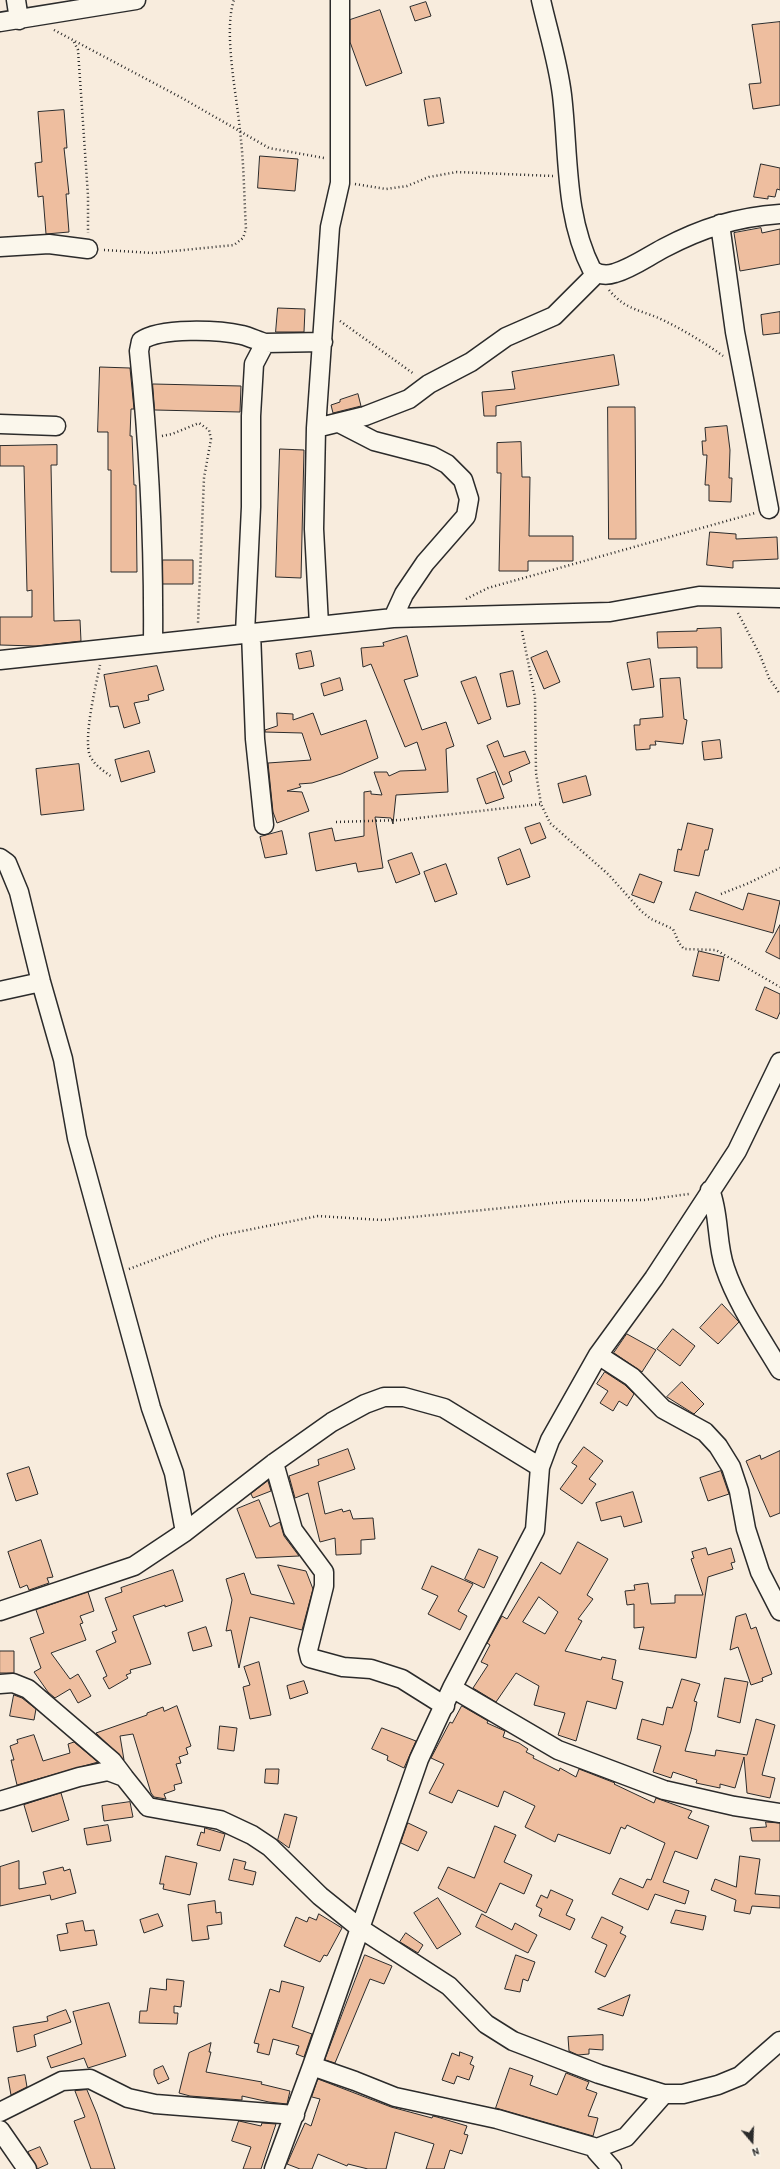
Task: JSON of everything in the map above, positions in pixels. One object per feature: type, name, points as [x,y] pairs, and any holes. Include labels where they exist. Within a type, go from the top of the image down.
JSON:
[{"type":"street","points":[[16,0],[26,19]]},
{"type":"street","points":[[0,22],[136,0]]},
{"type":"street","points":[[319,625],[314,529],[316,428],[330,227],[340,183],[340,0]]},
{"type":"street","points":[[540,0],[556,61],[562,92],[568,183],[576,228],[588,262],[592,270],[599,274]]},
{"type":"street","points":[[316,428],[365,416],[409,399],[429,384],[471,362],[506,337],[554,316],[599,274],[627,269],[664,248],[720,224],[749,216],[780,214]]},
{"type":"street","points":[[720,224],[735,332],[769,509]]},
{"type":"street","points":[[0,247],[49,244],[88,249]]},
{"type":"street","points":[[153,643],[154,581],[148,438],[139,351],[141,341],[148,336],[167,332],[219,332],[242,335],[265,343],[323,342]]},
{"type":"street","points":[[264,825],[255,739],[248,633],[251,507],[251,416],[254,364],[265,343]]},
{"type":"street","points":[[339,423],[374,441],[432,456],[447,464],[462,480],[469,499],[466,516],[425,563],[404,594],[394,618]]},
{"type":"street","points":[[0,424],[56,426]]},
{"type":"street","points":[[0,660],[394,618],[610,612],[699,596],[731,598],[780,598]]},
{"type":"street","points":[[0,858],[7,863],[19,892],[41,982],[63,1059],[77,1138],[151,1408],[174,1473],[185,1532]]},
{"type":"street","points":[[0,991],[41,982]]},
{"type":"street","points":[[274,2169],[295,2115],[420,1759],[452,1688],[535,1530],[540,1467],[550,1440],[598,1355],[654,1278],[737,1150],[780,1062]]},
{"type":"street","points":[[710,1190],[715,1203],[720,1249],[725,1268],[739,1299],[780,1370]]},
{"type":"street","points":[[598,1355],[632,1377],[663,1409],[705,1432],[718,1446],[731,1467],[737,1485],[746,1529],[760,1572],[780,1611]]},
{"type":"street","points":[[0,1611],[134,1566],[185,1532],[274,1463],[332,1422],[365,1404],[384,1397],[404,1397],[444,1408],[540,1467]]},
{"type":"street","points":[[274,1463],[293,1530],[324,1572],[324,1586],[308,1650],[310,1658],[343,1667],[371,1669],[402,1679],[445,1706]]},
{"type":"street","points":[[0,1684],[13,1683],[28,1688],[112,1761],[148,1807],[220,1820],[252,1835],[270,1847],[320,1896],[361,1929],[449,1986],[486,2024],[513,2041],[599,2074],[664,2094],[683,2094],[718,2085],[740,2076],[780,2041]]},
{"type":"street","points":[[452,1688],[558,1750],[664,1790],[734,1806],[780,1813]]},
{"type":"street","points":[[0,1801],[79,1776],[108,1771],[124,1777]]},
{"type":"street","points":[[312,2066],[395,2097],[497,2119],[597,2150],[612,2169]]},
{"type":"street","points":[[0,2112],[62,2081],[90,2079],[128,2098],[155,2104],[295,2115]]},
{"type":"street","points":[[597,2150],[626,2137],[664,2094]]},
{"type":"street","points":[[0,2130],[27,2169]]},
{"type":"street","points":[[594,2169],[597,2150]]},
{"type":"path","points":[[74,42],[78,50],[88,196],[88,249],[154,253],[234,245],[243,238],[246,229],[241,132],[231,52],[232,8],[234,0]]},
{"type":"path","points":[[26,19],[182,98],[269,148],[325,158],[335,181],[340,183],[386,189],[407,186],[430,177],[457,172],[556,176],[568,183]]},
{"type":"path","points":[[599,274],[616,299],[627,306],[664,320],[700,340],[742,372]]},
{"type":"path","points":[[325,313],[350,327],[429,384]]},
{"type":"path","points":[[148,438],[172,434],[199,423],[209,430],[211,439],[204,485],[198,639]]},
{"type":"path","points":[[460,602],[488,588],[769,509]]},
{"type":"path","points":[[731,598],[760,655],[769,678],[780,694]]},
{"type":"path","points":[[518,614],[535,697],[536,772],[541,804],[550,823],[609,875],[641,911],[651,919],[673,929],[678,943],[684,949],[716,950],[780,987]]},
{"type":"path","points":[[103,648],[88,742],[90,755],[96,765],[112,777]]},
{"type":"path","points":[[336,822],[401,820],[541,804]]},
{"type":"path","points":[[721,894],[780,868]]},
{"type":"path","points":[[114,1275],[216,1236],[318,1216],[383,1220],[573,1201],[644,1200],[710,1190]]},
{"type":"building","points":[[426,2],[431,16],[415,21],[410,7]]},
{"type":"building","points":[[380,10],[402,73],[366,86],[350,42],[350,20]]},
{"type":"building","points":[[780,22],[780,105],[753,109],[749,84],[761,83],[752,25]]},
{"type":"building","points":[[440,98],[444,123],[428,126],[424,100]]},
{"type":"building","points":[[64,110],[67,148],[64,148],[69,194],[66,194],[69,232],[46,234],[43,196],[38,197],[35,163],[42,162],[38,112]]},
{"type":"building","points":[[260,156],[298,159],[295,191],[258,188]]},
{"type":"building","points":[[761,164],[780,168],[780,190],[777,189],[775,197],[768,196],[768,199],[754,197]]},
{"type":"building","points":[[761,228],[762,233],[780,229],[780,264],[740,271],[734,233]]},
{"type":"building","points":[[278,308],[305,309],[304,332],[276,332]]},
{"type":"building","points":[[780,312],[780,333],[763,335],[761,315]]},
{"type":"building","points":[[614,355],[619,385],[496,406],[496,416],[484,416],[482,392],[515,389],[512,372]]},
{"type":"building","points":[[100,367],[130,368],[134,409],[131,409],[130,436],[132,436],[134,485],[136,485],[137,572],[111,572],[111,470],[108,470],[108,432],[98,432]]},
{"type":"building","points":[[153,384],[241,386],[240,412],[155,410]]},
{"type":"building","points":[[358,394],[361,406],[333,413],[331,405],[340,402],[340,400]]},
{"type":"building","points":[[608,407],[635,407],[636,539],[609,539]]},
{"type":"building","points":[[727,426],[730,450],[729,478],[732,478],[731,502],[709,501],[709,485],[705,485],[707,455],[703,455],[702,441],[706,441],[705,428]]},
{"type":"building","points":[[521,442],[522,477],[530,477],[529,536],[573,536],[573,561],[528,561],[528,571],[499,571],[501,473],[497,473],[497,443]]},
{"type":"building","points":[[57,445],[57,465],[51,465],[54,621],[80,620],[81,641],[36,646],[0,645],[0,617],[32,617],[32,590],[27,591],[24,466],[0,466],[0,446]]},
{"type":"building","points":[[280,449],[304,450],[301,578],[276,577]]},
{"type":"building","points":[[710,532],[736,534],[736,539],[777,537],[778,559],[733,561],[733,568],[707,565]]},
{"type":"building","points":[[163,560],[193,560],[193,584],[163,584]]},
{"type":"building","points":[[721,628],[722,668],[697,668],[697,647],[658,648],[657,632],[697,631],[697,629]]},
{"type":"building","points":[[407,636],[418,676],[404,680],[422,730],[446,722],[454,746],[446,749],[448,792],[396,795],[393,824],[391,818],[375,817],[383,868],[358,872],[356,863],[316,871],[309,833],[332,828],[335,841],[364,836],[364,792],[371,791],[371,794],[382,795],[374,772],[387,772],[389,776],[400,771],[426,770],[417,742],[405,747],[371,664],[363,667],[361,648],[384,646],[383,643]]},
{"type":"building","points":[[311,651],[314,666],[299,669],[296,654]]},
{"type":"building","points":[[547,651],[560,682],[544,689],[531,658]]},
{"type":"building","points":[[650,659],[654,687],[632,690],[627,663]]},
{"type":"building","points":[[157,666],[164,690],[148,695],[149,700],[134,703],[140,723],[124,728],[118,706],[110,707],[104,675]]},
{"type":"building","points":[[513,671],[520,704],[507,707],[500,674]]},
{"type":"building","points":[[476,677],[491,719],[478,724],[461,682]]},
{"type":"building","points":[[340,678],[343,690],[324,696],[321,684]]},
{"type":"building","points":[[680,678],[684,719],[687,720],[683,744],[655,741],[656,745],[650,745],[650,749],[636,750],[634,725],[640,725],[640,719],[663,717],[660,679]]},
{"type":"building","points":[[277,713],[293,714],[293,720],[313,713],[321,735],[366,720],[378,758],[341,774],[312,783],[299,784],[301,787],[287,791],[302,792],[309,811],[277,823],[273,812],[268,763],[311,760],[302,733],[265,732],[265,730],[277,726]]},
{"type":"building","points":[[720,740],[722,758],[704,760],[702,742]]},
{"type":"building","points":[[498,741],[504,757],[525,751],[530,763],[509,772],[512,781],[503,785],[487,746]]},
{"type":"building","points":[[149,751],[155,772],[121,782],[115,760]]},
{"type":"building","points":[[79,764],[84,810],[41,815],[36,769]]},
{"type":"building","points":[[495,772],[504,798],[486,804],[477,779]]},
{"type":"building","points":[[586,776],[591,795],[563,803],[558,784]]},
{"type":"building","points":[[540,823],[546,838],[531,844],[525,828]]},
{"type":"building","points":[[688,823],[713,829],[708,850],[705,850],[699,876],[674,871],[678,849],[681,850]]},
{"type":"building","points":[[282,831],[287,854],[265,858],[260,837]]},
{"type":"building","points":[[520,849],[530,877],[507,885],[498,858]]},
{"type":"building","points":[[412,853],[420,874],[396,883],[388,861]]},
{"type":"building","points":[[446,864],[457,894],[435,902],[424,872]]},
{"type":"building","points":[[640,874],[662,882],[654,903],[632,895]]},
{"type":"building","points":[[696,892],[743,910],[748,893],[780,901],[773,933],[690,910]]},
{"type":"building","points":[[780,925],[780,959],[766,952]]},
{"type":"building","points":[[699,951],[724,957],[719,981],[693,976]]},
{"type":"building","points":[[765,987],[780,994],[780,1012],[777,1019],[756,1010]]},
{"type":"building","points":[[722,1304],[739,1322],[718,1344],[700,1328]]},
{"type":"building","points":[[673,1329],[695,1346],[680,1366],[657,1349]]},
{"type":"building","points":[[627,1334],[656,1350],[642,1372],[614,1353]]},
{"type":"building","points":[[605,1372],[625,1385],[634,1394],[627,1406],[619,1401],[613,1411],[600,1403],[608,1391],[597,1384]]},
{"type":"building","points":[[682,1382],[704,1404],[694,1414],[667,1397]]},
{"type":"building","points":[[584,1447],[603,1461],[589,1479],[596,1484],[582,1504],[560,1489],[577,1466],[572,1463]]},
{"type":"building","points":[[348,1449],[355,1469],[318,1482],[325,1514],[342,1509],[343,1512],[350,1510],[353,1519],[373,1518],[375,1539],[361,1540],[361,1554],[336,1555],[335,1538],[320,1542],[308,1493],[295,1498],[289,1476],[319,1465],[318,1460]]},
{"type":"building","points":[[780,1451],[780,1513],[770,1517],[746,1461],[760,1455],[761,1459]]},
{"type":"building","points":[[29,1467],[38,1494],[16,1501],[7,1474]]},
{"type":"building","points":[[721,1471],[729,1494],[708,1501],[700,1478]]},
{"type":"building","points":[[268,1481],[271,1491],[253,1498],[251,1494]]},
{"type":"building","points":[[633,1492],[642,1522],[624,1527],[621,1516],[601,1521],[596,1503]]},
{"type":"building","points":[[259,1500],[270,1527],[280,1522],[284,1536],[299,1556],[256,1558],[237,1509]]},
{"type":"building","points":[[41,1540],[53,1577],[47,1578],[49,1583],[29,1590],[27,1585],[20,1588],[8,1552]]},
{"type":"building","points":[[578,1542],[608,1559],[587,1595],[593,1599],[578,1619],[582,1621],[565,1651],[601,1660],[602,1657],[616,1660],[612,1679],[623,1682],[616,1709],[587,1701],[576,1741],[558,1735],[565,1713],[534,1705],[539,1686],[516,1673],[496,1702],[473,1688],[488,1665],[481,1662],[490,1645],[487,1643],[502,1616],[507,1619],[541,1562],[560,1574]],"holes":[[[539,1597],[558,1612],[545,1634],[523,1622]]]},
{"type":"building","points":[[706,1548],[708,1555],[731,1548],[735,1562],[731,1563],[733,1569],[708,1577],[696,1658],[639,1649],[644,1627],[634,1628],[634,1604],[627,1605],[625,1591],[635,1590],[634,1585],[648,1583],[651,1604],[675,1603],[675,1595],[703,1595],[691,1559],[694,1558],[692,1552]]},
{"type":"building","points":[[479,1549],[498,1557],[484,1588],[465,1579]]},
{"type":"building","points":[[278,1565],[306,1571],[313,1589],[302,1630],[250,1617],[239,1668],[231,1630],[226,1631],[232,1600],[226,1579],[244,1573],[251,1594],[294,1604]]},
{"type":"building","points":[[432,1566],[473,1584],[458,1611],[467,1616],[460,1630],[428,1614],[438,1596],[422,1589]]},
{"type":"building","points":[[173,1570],[183,1601],[165,1607],[165,1605],[133,1616],[151,1664],[130,1670],[131,1673],[126,1675],[128,1678],[109,1689],[103,1678],[107,1676],[96,1651],[116,1642],[112,1632],[117,1630],[105,1598],[122,1592],[121,1588]]},
{"type":"building","points":[[88,1592],[94,1611],[80,1616],[83,1623],[80,1624],[86,1640],[51,1653],[70,1679],[78,1674],[91,1696],[78,1703],[70,1689],[55,1698],[48,1692],[34,1672],[41,1668],[30,1638],[44,1633],[36,1610]]},
{"type":"building","points":[[746,1614],[751,1629],[756,1627],[772,1674],[762,1678],[763,1681],[751,1685],[738,1647],[730,1650],[736,1617]]},
{"type":"building","points":[[206,1627],[212,1646],[193,1651],[188,1633]]},
{"type":"building","points":[[0,1651],[14,1651],[14,1673],[0,1673]]},
{"type":"building","points":[[259,1662],[271,1715],[250,1719],[243,1687],[250,1685],[244,1667]]},
{"type":"building","points":[[725,1678],[748,1682],[740,1723],[718,1717]]},
{"type":"building","points":[[682,1679],[700,1684],[694,1701],[697,1702],[685,1751],[715,1756],[716,1750],[747,1755],[756,1719],[775,1725],[762,1775],[775,1778],[770,1798],[747,1793],[744,1757],[735,1788],[720,1784],[720,1788],[696,1783],[697,1780],[673,1772],[671,1778],[653,1772],[661,1746],[637,1739],[642,1719],[663,1725],[667,1707],[672,1708]]},
{"type":"building","points":[[304,1681],[308,1693],[290,1699],[287,1686]]},
{"type":"building","points":[[14,1695],[22,1698],[36,1709],[34,1720],[10,1716]]},
{"type":"building","points":[[177,1706],[191,1746],[186,1748],[188,1754],[179,1757],[181,1763],[176,1764],[182,1783],[174,1785],[175,1790],[164,1794],[166,1799],[154,1797],[151,1793],[133,1734],[120,1736],[124,1760],[96,1733],[147,1715],[147,1713],[163,1707],[164,1711]]},
{"type":"building","points":[[462,1706],[488,1721],[487,1723],[505,1731],[503,1737],[519,1743],[528,1749],[526,1752],[534,1756],[533,1758],[559,1771],[560,1768],[576,1777],[579,1769],[615,1783],[614,1784],[654,1803],[656,1798],[692,1811],[688,1818],[709,1826],[697,1859],[675,1851],[663,1882],[689,1891],[685,1904],[655,1894],[648,1910],[612,1894],[620,1878],[643,1888],[647,1879],[651,1880],[665,1843],[627,1825],[625,1829],[621,1827],[610,1854],[558,1834],[555,1842],[525,1827],[535,1806],[504,1791],[498,1807],[458,1790],[452,1803],[429,1793],[444,1764],[431,1758],[450,1722],[452,1723]]},
{"type":"building","points":[[220,1726],[237,1728],[234,1751],[218,1749]]},
{"type":"building","points":[[382,1728],[416,1741],[404,1768],[387,1760],[388,1756],[372,1749]]},
{"type":"building","points":[[34,1735],[43,1761],[70,1753],[68,1744],[74,1742],[98,1762],[17,1785],[11,1760],[14,1760],[10,1746],[18,1743],[17,1740]]},
{"type":"building","points":[[266,1769],[279,1769],[278,1784],[265,1783]]},
{"type":"building","points":[[61,1793],[69,1820],[32,1832],[24,1805]]},
{"type":"building","points":[[130,1802],[133,1817],[104,1821],[102,1806]]},
{"type":"building","points":[[285,1814],[297,1817],[289,1848],[278,1840]]},
{"type":"building","points":[[766,1822],[780,1823],[780,1841],[752,1841],[750,1828],[766,1827]]},
{"type":"building","points":[[408,1823],[427,1832],[418,1851],[401,1843]]},
{"type":"building","points":[[108,1825],[111,1841],[87,1845],[84,1829]]},
{"type":"building","points":[[495,1826],[516,1835],[504,1862],[532,1875],[524,1894],[500,1883],[486,1913],[438,1888],[448,1867],[474,1878]]},
{"type":"building","points":[[205,1828],[225,1834],[220,1851],[197,1845],[201,1832],[204,1833]]},
{"type":"building","points":[[166,1856],[197,1863],[190,1895],[163,1889],[164,1884],[160,1884]]},
{"type":"building","points":[[740,1856],[760,1859],[755,1894],[780,1896],[780,1908],[752,1906],[750,1914],[734,1911],[736,1900],[711,1890],[715,1879],[736,1887]]},
{"type":"building","points":[[234,1859],[246,1862],[244,1869],[256,1872],[253,1885],[229,1880]]},
{"type":"building","points":[[19,1861],[19,1889],[46,1884],[43,1872],[63,1867],[64,1871],[70,1869],[76,1893],[51,1900],[50,1895],[0,1906],[0,1867]]},
{"type":"building","points":[[551,1890],[573,1900],[566,1915],[575,1919],[570,1930],[539,1916],[542,1909],[536,1906],[541,1895],[547,1898]]},
{"type":"building","points":[[438,1898],[461,1934],[437,1949],[414,1913]]},
{"type":"building","points":[[215,1901],[216,1913],[221,1912],[222,1924],[207,1926],[209,1939],[192,1941],[188,1905]]},
{"type":"building","points":[[676,1910],[706,1916],[703,1930],[671,1923]]},
{"type":"building","points":[[158,1914],[163,1926],[144,1933],[140,1920]]},
{"type":"building","points":[[319,1914],[342,1928],[327,1956],[324,1955],[320,1962],[284,1946],[296,1917],[307,1922],[309,1917],[316,1920]]},
{"type":"building","points":[[482,1914],[512,1930],[515,1923],[537,1935],[528,1953],[476,1927]]},
{"type":"building","points":[[602,1917],[623,1927],[620,1933],[626,1936],[605,1977],[595,1972],[607,1945],[592,1938]]},
{"type":"building","points":[[83,1921],[85,1931],[94,1930],[97,1945],[60,1951],[57,1935],[68,1933],[66,1924]]},
{"type":"building","points":[[406,1933],[423,1945],[418,1953],[400,1942]]},
{"type":"building","points":[[365,1955],[392,1966],[384,1984],[370,1979],[335,2063],[325,2060]]},
{"type":"building","points":[[516,1955],[535,1962],[528,1981],[523,1979],[520,1992],[505,1989]]},
{"type":"building","points":[[167,1979],[184,1981],[181,2007],[174,2006],[174,2013],[178,2013],[177,2024],[139,2023],[140,2011],[147,2011],[150,1988],[166,1990]]},
{"type":"building","points":[[282,1981],[304,1987],[292,2027],[312,2034],[304,2057],[296,2054],[299,2046],[273,2039],[269,2055],[257,2052],[259,2044],[254,2043],[270,1989],[279,1992]]},
{"type":"building","points":[[630,1995],[623,2016],[598,2009]]},
{"type":"building","points":[[109,2003],[126,2056],[88,2068],[84,2058],[51,2068],[47,2057],[82,2044],[73,2012]]},
{"type":"building","points":[[66,2010],[71,2022],[34,2035],[36,2046],[17,2052],[13,2027],[48,2021],[47,2017]]},
{"type":"building","points":[[603,2035],[603,2050],[589,2049],[589,2054],[578,2055],[569,2051],[568,2037]]},
{"type":"building","points":[[211,2043],[209,2052],[211,2052],[206,2072],[262,2082],[261,2084],[290,2091],[287,2104],[242,2096],[242,2100],[190,2096],[179,2093],[189,2053]]},
{"type":"building","points":[[460,2052],[473,2057],[470,2064],[474,2066],[469,2080],[457,2076],[454,2084],[442,2080],[452,2053],[459,2056]]},
{"type":"building","points":[[163,2066],[169,2079],[158,2084],[154,2075],[154,2070]]},
{"type":"building","points":[[510,2068],[533,2076],[530,2085],[557,2095],[566,2073],[589,2082],[586,2089],[597,2093],[588,2116],[598,2118],[593,2136],[496,2108]]},
{"type":"building","points":[[25,2075],[27,2087],[11,2095],[8,2078]]},
{"type":"building","points":[[318,2079],[391,2107],[432,2118],[433,2116],[437,2117],[467,2126],[464,2134],[468,2135],[462,2154],[450,2150],[444,2169],[426,2169],[434,2144],[395,2132],[386,2169],[368,2169],[348,2164],[347,2166],[318,2154],[312,2169],[300,2169],[287,2164],[305,2123],[311,2126],[320,2099],[312,2097]]},
{"type":"building","points":[[87,2090],[97,2114],[115,2169],[91,2169],[74,2121],[85,2117],[75,2091]]},
{"type":"building","points":[[239,2121],[261,2126],[262,2123],[276,2124],[261,2169],[243,2169],[251,2147],[232,2141]]},
{"type":"building","points":[[40,2147],[48,2164],[37,2169],[28,2152]]}]
